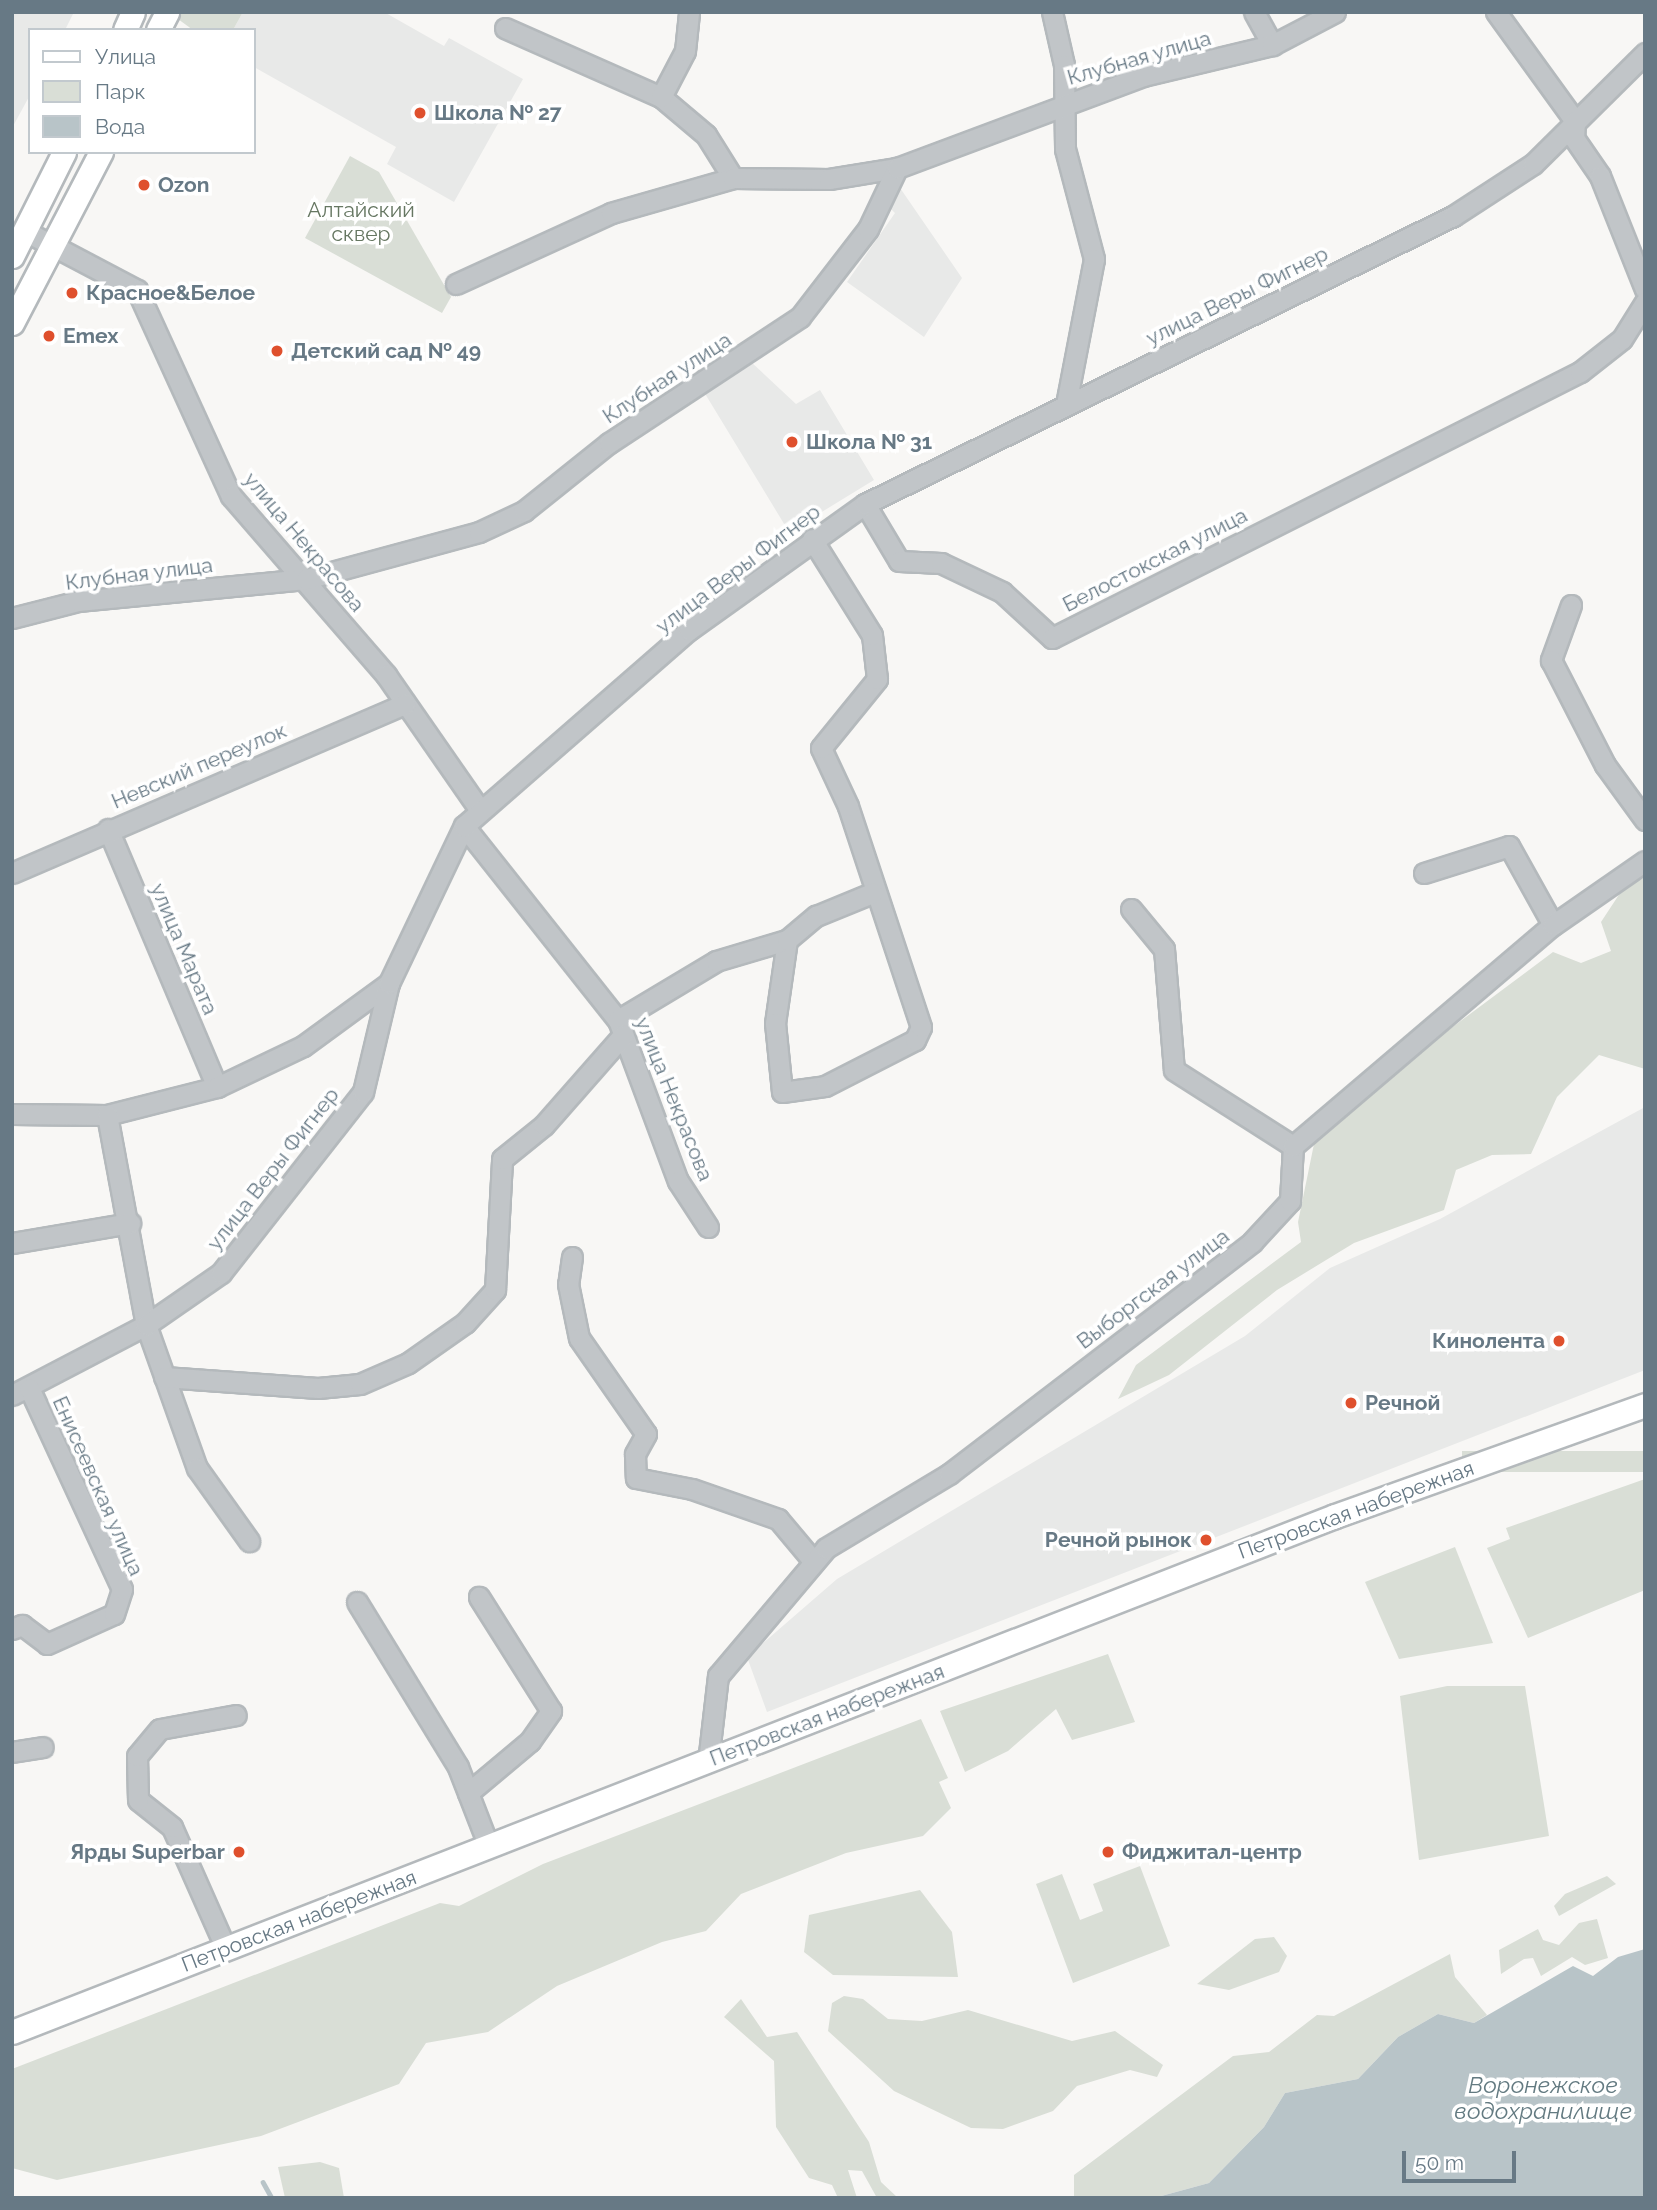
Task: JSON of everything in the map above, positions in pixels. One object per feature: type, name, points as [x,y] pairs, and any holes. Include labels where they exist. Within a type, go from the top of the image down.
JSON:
[{"type":"main road","points":[[126,28],[133,12]]},
{"type":"main road","points":[[159,28],[167,12]]},
{"type":"main road","points":[[12,256],[63,154]]},
{"type":"main road","points":[[12,323],[100,154]]},
{"type":"main road","name":"Петровская набережная","points":[[12,2032],[1335,1516],[1645,1405]]},
{"type":"street","points":[[661,97],[685,51],[689,12]]},
{"type":"street","points":[[1052,12],[1064,103],[1065,149],[1094,259],[1066,405]]},
{"type":"street","points":[[1254,12],[1272,44]]},
{"type":"street","name":"Клубная улица","points":[[12,618],[78,601],[306,579],[479,533],[524,511],[609,443],[800,317],[861,240],[897,168],[1064,103],[1272,44],[1335,12]]},
{"type":"street","points":[[1496,12],[1575,121],[1574,138],[1600,176],[1645,289]]},
{"type":"street","points":[[505,28],[661,97],[706,135],[733,178]]},
{"type":"street","name":"улица Веры Фигнер","points":[[20,1392],[146,1325],[221,1273],[363,1092],[388,983],[464,826],[689,630],[864,504],[1452,216],[1533,164],[1645,53]]},
{"type":"street","points":[[456,284],[611,214],[733,178],[829,179],[897,168]]},
{"type":"street","name":"улица Некрасова","points":[[25,230],[137,290],[231,496],[306,579],[405,704],[480,810]]},
{"type":"street","name":"Белостокская улица","points":[[864,504],[899,561],[941,563],[1002,592],[1052,638],[1580,372],[1622,339],[1645,302]]},
{"type":"street","points":[[788,940],[775,1023],[782,1092],[825,1086],[915,1040],[921,1027],[872,893],[848,806],[821,748],[877,679],[873,635],[812,539]]},
{"type":"street","points":[[1571,605],[1551,660],[1605,765],[1645,820]]},
{"type":"street","name":"Невский переулок","points":[[12,873],[108,829],[405,704]]},
{"type":"street","name":"улица Некрасова","points":[[464,826],[621,1028],[678,1181],[708,1227]]},
{"type":"street","name":"улица Марата","points":[[108,829],[217,1087]]},
{"type":"street","points":[[1424,873],[1509,846],[1553,925]]},
{"type":"street","points":[[1131,909],[1164,949],[1174,1070],[1293,1146],[1553,925],[1645,861]]},
{"type":"street","points":[[164,1377],[318,1388],[360,1384],[408,1363],[465,1323],[495,1290],[502,1158],[544,1125],[621,1028],[716,961],[788,940],[816,916],[872,893]]},
{"type":"street","points":[[12,1114],[107,1115],[217,1087],[303,1046],[388,983]]},
{"type":"street","points":[[107,1115],[130,1223],[146,1325],[197,1468],[249,1541]]},
{"type":"street","name":"Выборгская улица","points":[[708,1762],[718,1676],[826,1548],[949,1474],[1252,1242],[1290,1201],[1293,1146]]},
{"type":"street","points":[[12,1243],[130,1223]]},
{"type":"street","points":[[572,1257],[568,1284],[579,1338],[646,1434],[635,1454],[636,1478],[778,1519],[814,1562]]},
{"type":"street","name":"Енисеевская улица","points":[[12,1629],[22,1625],[47,1644],[114,1614],[122,1590],[20,1392]]},
{"type":"street","points":[[468,1793],[530,1741],[551,1712],[479,1597]]},
{"type":"street","points":[[356,1602],[468,1793],[489,1847]]},
{"type":"street","points":[[226,1949],[172,1827],[146,1812],[138,1800],[137,1756],[160,1729],[236,1714]]},
{"type":"street","points":[[12,1752],[43,1747]]},
{"type":"shaded area","points":[[12,12],[74,12],[66,28],[28,28],[28,99],[12,128]]},
{"type":"shaded area","name":"Школа № 27","points":[[243,12],[384,12],[444,46],[449,38],[523,79],[454,202],[387,164],[396,147],[256,68],[256,28],[234,28]]},
{"type":"shaded area","points":[[898,185],[962,278],[924,337],[847,282],[895,213],[883,201]]},
{"type":"shaded area","name":"Школа № 31","points":[[750,361],[796,404],[820,390],[874,480],[789,532],[704,392]]},
{"type":"shaded area","name":"Речной","points":[[1645,1107],[1645,1370],[767,1712],[747,1657],[837,1579],[1245,1336],[1330,1268],[1440,1219]]},
{"type":"green space","points":[[181,12],[243,12],[234,28],[190,28],[178,19]]},
{"type":"green space","name":"Алтайский сквер","points":[[350,156],[379,172],[451,297],[442,313],[305,238]]},
{"type":"green space","points":[[1645,878],[1645,1069],[1599,1055],[1557,1097],[1531,1154],[1492,1155],[1456,1170],[1444,1210],[1354,1243],[1277,1290],[1169,1375],[1118,1399],[1136,1365],[1301,1242],[1298,1222],[1314,1144],[1395,1070],[1553,952],[1581,963],[1611,951],[1601,922],[1626,884]]},
{"type":"green space","points":[[1462,1451],[1645,1451],[1645,1472],[1462,1472]]},
{"type":"green space","points":[[1645,1479],[1645,1590],[1528,1638],[1487,1548],[1510,1539],[1506,1528]]},
{"type":"green space","points":[[1455,1547],[1493,1643],[1399,1659],[1365,1582]]},
{"type":"green space","points":[[1108,1654],[1135,1722],[1072,1740],[1056,1709],[1008,1751],[965,1772],[940,1711]]},
{"type":"green space","points":[[1447,1686],[1525,1686],[1549,1836],[1419,1860],[1400,1696]]},
{"type":"green space","points":[[921,1719],[948,1778],[939,1782],[951,1808],[923,1836],[846,1853],[741,1894],[706,1931],[662,1942],[557,1986],[488,2032],[426,2043],[399,2084],[261,2136],[57,2180],[12,2168],[12,2069],[440,1903],[459,1906],[543,1864]]},
{"type":"green space","points":[[1140,1866],[1170,1946],[1073,1983],[1036,1884],[1062,1874],[1080,1920],[1103,1911],[1093,1884]]},
{"type":"green space","points":[[1607,1876],[1616,1884],[1559,1916],[1554,1906],[1565,1894]]},
{"type":"green space","points":[[920,1890],[952,1932],[958,1977],[833,1975],[804,1952],[809,1915]]},
{"type":"green space","points":[[1597,1919],[1608,1958],[1585,1965],[1572,1957],[1541,1976],[1533,1958],[1524,1959],[1501,1974],[1499,1950],[1538,1929],[1543,1940],[1559,1945],[1579,1923]]},
{"type":"green space","points":[[1274,1937],[1287,1956],[1279,1972],[1229,1990],[1197,1984],[1255,1939]]},
{"type":"green space","points":[[1450,1954],[1455,1977],[1487,2015],[1474,2023],[1438,2014],[1398,2037],[1358,2079],[1285,2093],[1264,2127],[1209,2183],[1154,2198],[1074,2198],[1074,2175],[1233,2056],[1269,2052],[1317,2015],[1334,2016]]},
{"type":"green space","points":[[844,1996],[863,1999],[888,2019],[922,2021],[968,2010],[1072,2041],[1115,2031],[1163,2065],[1157,2077],[1130,2070],[1077,2086],[1053,2111],[1003,2129],[971,2128],[894,2091],[828,2031],[832,2003]]},
{"type":"green space","points":[[741,1999],[767,2037],[797,2032],[869,2142],[881,2182],[898,2198],[877,2198],[862,2171],[848,2170],[857,2198],[838,2198],[832,2185],[809,2178],[776,2127],[774,2061],[724,2017]]},
{"type":"green space","points":[[320,2162],[339,2168],[344,2198],[285,2198],[278,2167]]},
{"type":"water","name":"Воронежское водохранилище","points":[[1645,1949],[1645,2198],[1154,2198],[1209,2183],[1264,2127],[1285,2093],[1358,2079],[1398,2037],[1438,2014],[1474,2023],[1573,1966],[1593,1976],[1618,1957]]},
{"type":"waterway","points":[[263,2182],[272,2198]]},
{"type":"place","name":"Школа № 27","points":[[420,113]]},
{"type":"place","name":"Ozon","points":[[144,185]]},
{"type":"place","name":"Красное&Белое","points":[[72,293]]},
{"type":"place","name":"Emex","points":[[49,336]]},
{"type":"place","name":"Детский сад № 49","points":[[277,351]]},
{"type":"place","name":"Школа № 31","points":[[792,442]]},
{"type":"place","name":"Кинолента","points":[[1559,1341]]},
{"type":"place","name":"Речной","points":[[1351,1403]]},
{"type":"place","name":"Речной рынок","points":[[1206,1540]]},
{"type":"place","name":"Ярды Superbar","points":[[239,1852]]},
{"type":"place","name":"Фиджитал-центр","points":[[1108,1852]]}]
